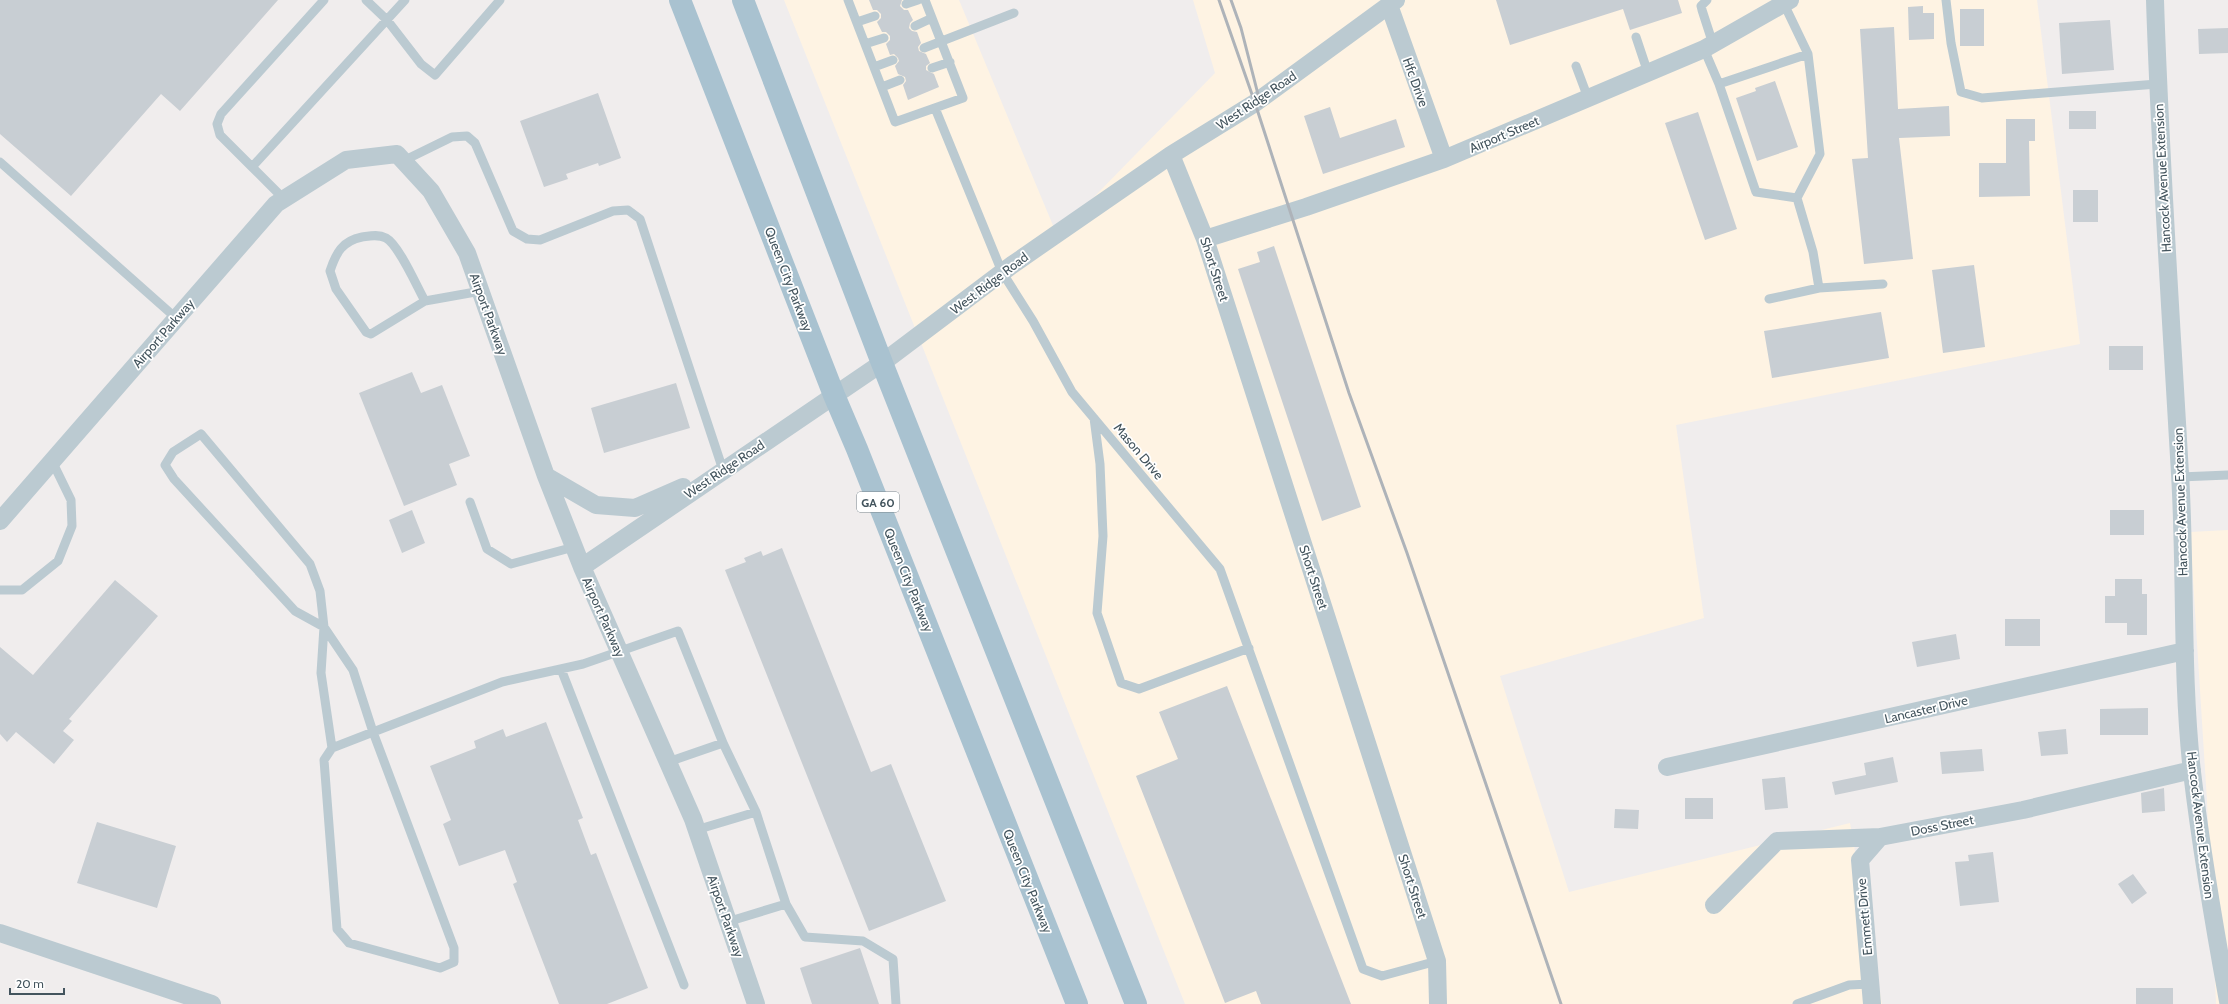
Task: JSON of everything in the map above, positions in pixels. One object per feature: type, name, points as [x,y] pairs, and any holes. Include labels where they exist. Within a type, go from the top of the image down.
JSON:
[{"type":"main road","name":"Queen City Parkway","points":[[680,0],[834,395],[857,449],[1076,1004]]},
{"type":"main road","points":[[743,0],[882,363],[1136,1004]]},
{"type":"street","name":"Hancock Avenue Extension","points":[[2154,0],[2157,84],[2180,477],[2185,651],[2192,770],[2222,942],[2228,1001]]},
{"type":"street","name":"West Ridge Road","points":[[582,567],[722,470],[882,363],[1002,272],[1171,156],[1255,103],[1393,2]]},
{"type":"street","name":"Hfc Drive","points":[[1393,2],[1444,159]]},
{"type":"street","name":"Airport Street","points":[[1205,239],[1306,207],[1444,159],[1648,73],[1708,46],[1787,2]]},
{"type":"street","name":"Airport Parkway","points":[[0,521],[276,204],[346,160],[397,154],[431,191],[467,253],[546,476],[574,547],[668,762],[696,830],[756,1004]]},
{"type":"street","name":"Short Street","points":[[1171,156],[1205,239],[1437,961],[1438,1004]]},
{"type":"street","points":[[546,476],[596,505],[635,508],[722,470]]},
{"type":"street","name":"Lancaster Drive","points":[[1667,767],[2185,651]]},
{"type":"street","name":"Doss Street","points":[[1714,905],[1777,841],[1880,837],[2023,810],[2192,770]]},
{"type":"street","name":"Emmett Drive","points":[[1872,1004],[1860,860],[1880,837]]},
{"type":"street","points":[[0,933],[212,1004]]},
{"type":"lane","points":[[284,199],[220,135],[217,124],[221,114],[324,0]]},
{"type":"lane","points":[[366,0],[387,20],[421,64],[435,75],[500,0]]},
{"type":"lane","points":[[252,167],[405,0]]},
{"type":"lane","points":[[906,4],[918,0]]},
{"type":"lane","points":[[851,1],[865,44],[895,122],[963,98],[925,0]]},
{"type":"lane","points":[[1707,0],[1701,6],[1708,46],[1719,84],[1756,192],[1797,198]]},
{"type":"lane","points":[[1946,0],[1951,43],[1961,92],[1982,98],[2157,84]]},
{"type":"lane","points":[[1787,2],[1808,54],[1820,154],[1797,198],[1813,252],[1819,288]]},
{"type":"lane","points":[[924,48],[1014,13]]},
{"type":"lane","points":[[857,22],[875,16]]},
{"type":"lane","points":[[915,26],[932,18]]},
{"type":"lane","points":[[1636,37],[1648,73]]},
{"type":"lane","points":[[865,44],[884,38]]},
{"type":"lane","points":[[1719,84],[1808,54]]},
{"type":"lane","points":[[874,66],[893,60]]},
{"type":"lane","points":[[932,68],[950,62]]},
{"type":"lane","points":[[1576,66],[1588,98]]},
{"type":"lane","points":[[882,87],[900,80]]},
{"type":"lane","name":"Mason Drive","points":[[935,108],[1002,272],[1033,322],[1072,392],[1220,569],[1363,969],[1382,976],[1437,961]]},
{"type":"lane","points":[[403,161],[452,137],[467,136],[475,143],[513,231],[527,239],[540,240],[613,211],[628,210],[640,219],[722,470]]},
{"type":"lane","points":[[0,162],[176,318]]},
{"type":"lane","points":[[425,301],[397,251],[386,238],[374,235],[352,239],[338,250],[330,271],[336,289],[366,332],[371,334],[425,301],[481,291]]},
{"type":"lane","points":[[1769,299],[1819,288],[1883,284]]},
{"type":"lane","points":[[1094,417],[1100,464],[1103,536],[1097,613],[1121,683],[1139,689],[1249,648]]},
{"type":"lane","points":[[332,748],[321,673],[324,628],[320,591],[310,564],[201,434],[173,452],[165,465],[174,478],[295,611],[324,628],[353,670],[373,732],[454,948],[454,962],[440,968],[349,943],[337,929],[324,760],[332,748],[373,732],[502,682],[582,664],[619,650],[678,631],[723,743],[756,812],[786,904],[805,937],[863,941],[893,959],[896,1004]]},
{"type":"lane","points":[[0,590],[22,590],[58,561],[72,526],[71,500],[52,461]]},
{"type":"lane","points":[[2180,477],[2228,475]]},
{"type":"lane","points":[[470,502],[487,549],[511,564],[574,547]]},
{"type":"lane","points":[[561,669],[684,986]]},
{"type":"lane","points":[[668,762],[723,743]]},
{"type":"lane","points":[[696,830],[756,812]]},
{"type":"lane","points":[[728,922],[786,904]]},
{"type":"lane","points":[[1798,1004],[1849,986],[1870,984]]},
{"type":"shaded area","points":[[784,0],[959,0],[1057,235],[1215,73],[1193,0],[2037,0],[2080,344],[1676,425],[1704,618],[1500,676],[1569,892],[1850,823],[1882,1004],[1185,1004]]},
{"type":"shaded area","points":[[2228,530],[2228,1004],[2216,1004],[2207,801],[2190,532]]},
{"type":"building","points":[[0,0],[278,0],[180,111],[161,94],[71,196],[0,134]]},
{"type":"building","points":[[869,0],[902,0],[900,6],[904,10],[908,10],[913,20],[910,23],[909,28],[912,31],[917,32],[921,43],[918,47],[919,51],[926,54],[930,63],[926,66],[926,70],[934,74],[939,87],[908,100],[903,85],[906,81],[905,77],[898,74],[895,66],[899,61],[898,58],[894,54],[890,55],[886,44],[890,40],[890,36],[886,32],[882,32],[877,22],[881,18],[881,14],[877,10],[873,10]]},
{"type":"building","points":[[1496,0],[1678,0],[1682,13],[1630,30],[1623,9],[1510,45]]},
{"type":"building","points":[[1923,6],[1923,13],[1934,13],[1934,39],[1909,40],[1908,7]]},
{"type":"building","points":[[1960,9],[1984,9],[1984,46],[1960,46]]},
{"type":"building","points":[[2110,20],[2114,70],[2062,74],[2059,23]]},
{"type":"building","points":[[1894,27],[1898,109],[1949,106],[1950,136],[1899,138],[1913,259],[1864,264],[1852,159],[1868,158],[1860,29]]},
{"type":"building","points":[[2228,28],[2228,53],[2199,54],[2198,29]]},
{"type":"building","points":[[1775,81],[1798,147],[1757,161],[1736,98],[1756,91],[1755,88]]},
{"type":"building","points":[[598,93],[621,158],[599,166],[598,163],[566,174],[568,179],[544,187],[520,121]]},
{"type":"building","points":[[1330,107],[1340,138],[1396,119],[1405,147],[1323,174],[1304,116]]},
{"type":"building","points":[[2069,111],[2096,111],[2096,129],[2069,129]]},
{"type":"building","points":[[1698,112],[1737,229],[1705,240],[1665,123]]},
{"type":"building","points":[[2006,119],[2035,119],[2035,141],[2029,141],[2030,196],[1979,197],[1979,163],[2006,163]]},
{"type":"building","points":[[2073,190],[2098,190],[2098,222],[2073,222]]},
{"type":"building","points":[[1274,246],[1361,507],[1322,521],[1238,269],[1260,262],[1257,252]]},
{"type":"building","points":[[1974,265],[1985,347],[1943,353],[1932,270]]},
{"type":"building","points":[[1881,312],[1889,358],[1772,378],[1764,331]]},
{"type":"building","points":[[2109,346],[2143,346],[2143,370],[2109,370]]},
{"type":"building","points":[[412,372],[421,393],[442,385],[470,456],[449,464],[457,485],[404,506],[359,393]]},
{"type":"building","points":[[676,383],[690,428],[604,453],[591,408]]},
{"type":"building","points":[[412,510],[425,543],[402,553],[389,520]]},
{"type":"building","points":[[2110,510],[2144,510],[2144,535],[2110,535]]},
{"type":"building","points":[[782,548],[871,772],[891,764],[946,901],[869,931],[725,570],[746,562],[744,558],[761,551],[763,556]]},
{"type":"building","points":[[2115,579],[2142,579],[2142,594],[2147,594],[2147,635],[2127,635],[2127,623],[2105,623],[2105,596],[2115,596]]},
{"type":"building","points":[[115,580],[158,616],[69,719],[72,721],[63,731],[74,740],[54,764],[16,732],[7,742],[0,734],[0,647],[33,675]]},
{"type":"building","points":[[2005,619],[2040,619],[2040,646],[2005,646]]},
{"type":"building","points":[[1956,634],[1960,659],[1917,667],[1912,642]]},
{"type":"building","points":[[1227,686],[1351,1004],[1261,1004],[1256,991],[1225,1003],[1136,776],[1178,759],[1159,712]]},
{"type":"building","points":[[2148,708],[2148,735],[2100,735],[2100,709]]},
{"type":"building","points":[[546,722],[583,818],[578,820],[591,855],[596,853],[648,988],[607,1004],[559,1004],[513,884],[517,882],[505,850],[459,866],[443,824],[451,820],[430,766],[476,748],[474,741],[503,729],[506,737]]},
{"type":"building","points":[[2066,729],[2068,754],[2041,756],[2038,732]]},
{"type":"building","points":[[1982,749],[1984,771],[1942,774],[1940,752]]},
{"type":"building","points":[[1893,757],[1898,782],[1835,795],[1832,782],[1866,775],[1864,763]]},
{"type":"building","points":[[1785,777],[1788,808],[1765,810],[1762,779]]},
{"type":"building","points":[[2164,788],[2165,811],[2142,813],[2141,793]]},
{"type":"building","points":[[1685,798],[1713,798],[1713,819],[1685,819]]},
{"type":"building","points":[[1615,809],[1639,810],[1638,829],[1614,828]]},
{"type":"building","points":[[97,822],[176,846],[157,908],[77,883]]},
{"type":"building","points":[[1993,852],[1999,902],[1960,906],[1955,862],[1969,861],[1968,855]]},
{"type":"building","points":[[2133,874],[2147,893],[2132,904],[2118,884]]},
{"type":"building","points":[[860,948],[879,1004],[812,1004],[800,968]]},
{"type":"building","points":[[2136,988],[2173,988],[2173,1004],[2136,1004]]},
{"type":"railway","points":[[1219,0],[1255,103],[1349,393],[1407,553],[1561,1004]]},
{"type":"railway","points":[[1231,0],[1241,28],[1261,106]]}]
